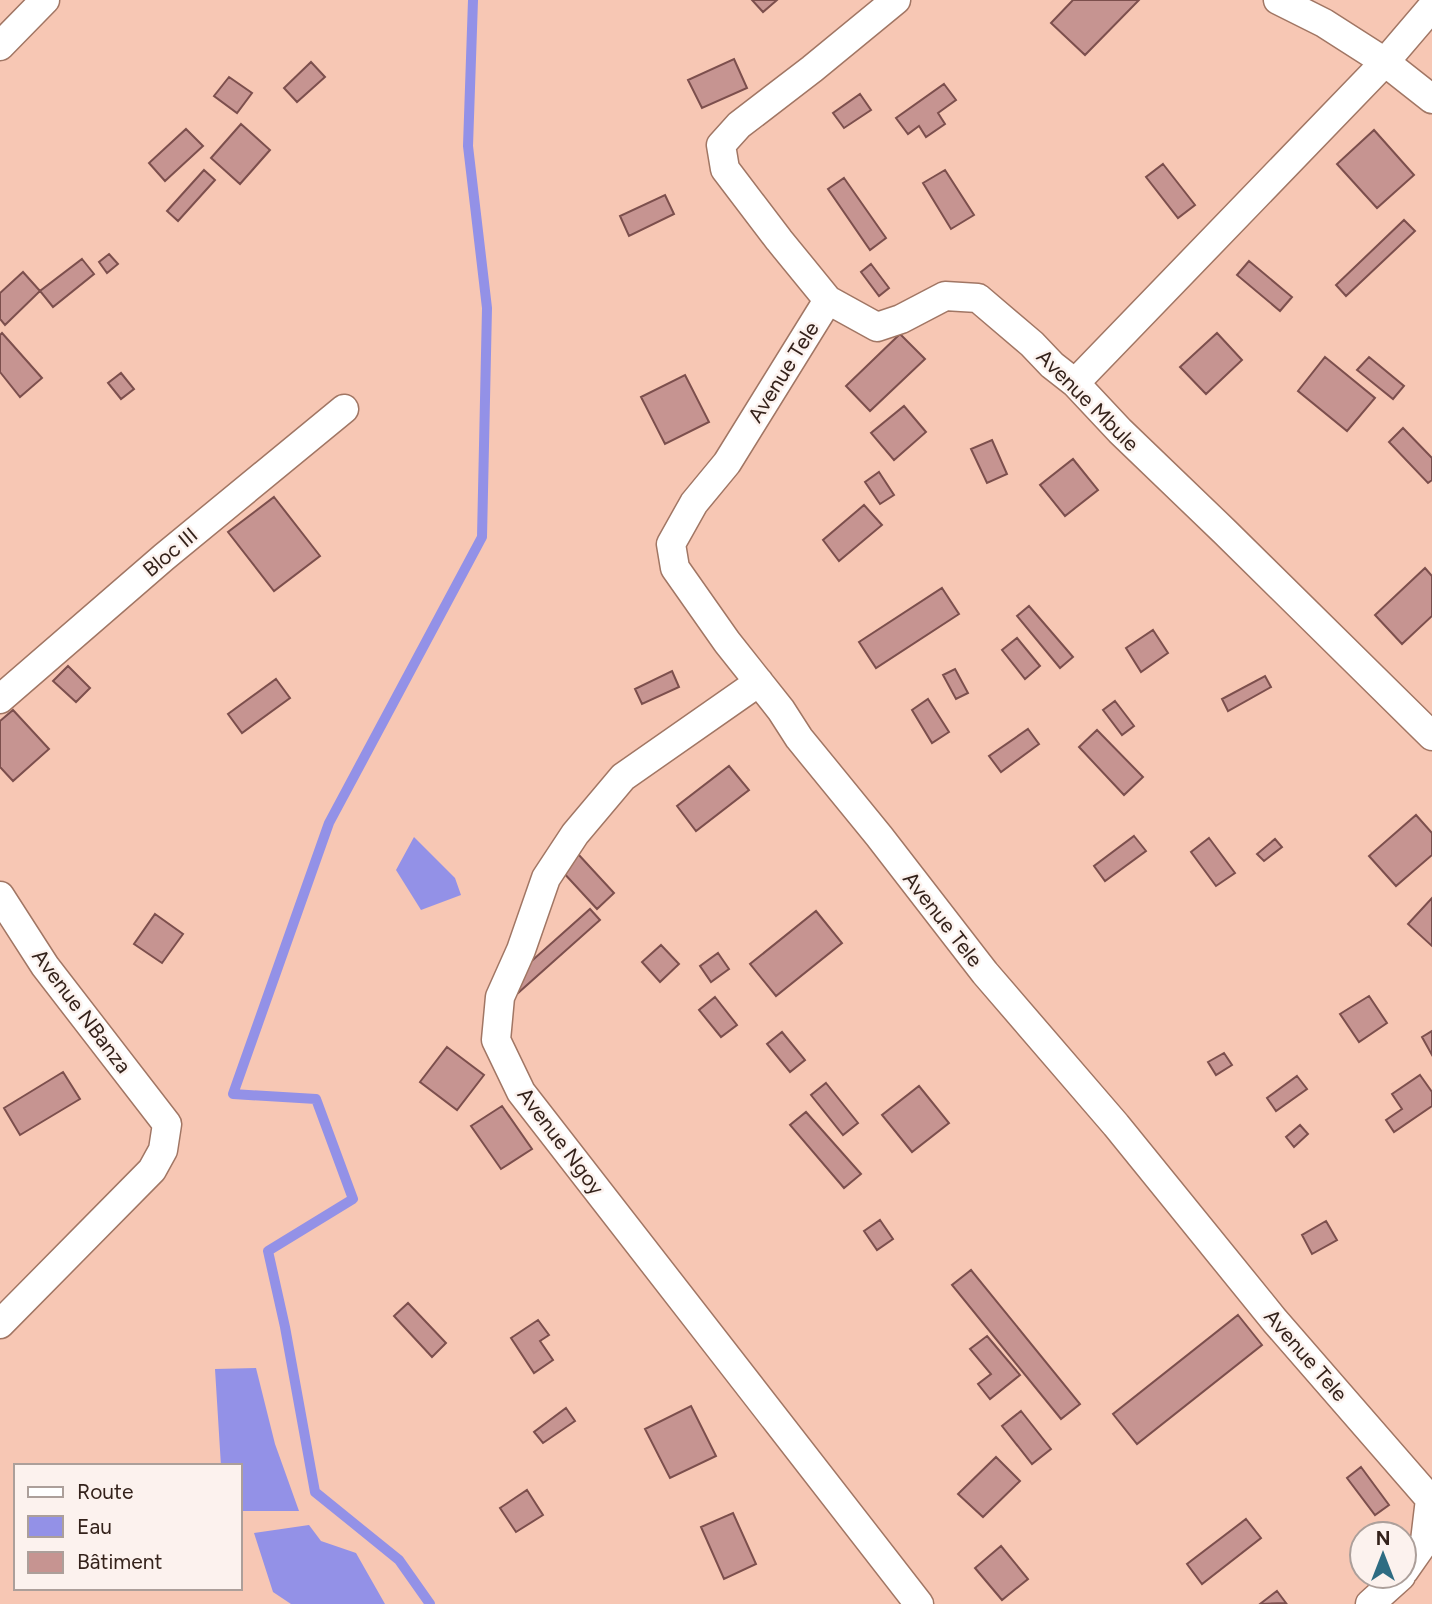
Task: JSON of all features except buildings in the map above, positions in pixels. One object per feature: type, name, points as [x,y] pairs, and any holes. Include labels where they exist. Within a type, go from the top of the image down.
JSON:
[{"type":"street","points":[[0,46],[45,0]]},
{"type":"street","name":"Avenue Mbule","points":[[895,0],[739,125],[721,145],[725,169],[828,300],[877,327],[901,319],[945,296],[978,298],[1075,383],[1119,431],[1432,736]]},
{"type":"street","points":[[1278,0],[1324,23],[1385,62],[1432,99]]},
{"type":"street","points":[[1075,383],[1385,62],[1432,7]]},
{"type":"street","name":"Avenue Tele","points":[[828,300],[727,463],[694,503],[671,544],[675,568],[799,737],[985,973],[1116,1125],[1275,1321],[1431,1498]]},
{"type":"street","name":"Bloc III","points":[[0,699],[164,557],[344,409]]},
{"type":"street","name":"Avenue Ngoy","points":[[759,682],[623,777],[575,834],[546,878],[521,950],[500,998],[496,1040],[521,1092],[919,1604]]},
{"type":"street","name":"Avenue NBanza","points":[[0,896],[45,965],[167,1124],[163,1150],[152,1170],[0,1324]]},
{"type":"street","points":[[1418,1551],[1425,1541],[1431,1498]]},
{"type":"street","points":[[1370,1604],[1386,1590]]},
{"type":"water","points":[[414,837],[455,878],[461,895],[421,910],[396,870]]},
{"type":"water","points":[[256,1368],[275,1444],[299,1511],[242,1511],[242,1464],[221,1464],[215,1369]]},
{"type":"water","points":[[309,1525],[321,1541],[356,1553],[385,1604],[291,1604],[273,1592],[254,1533]]},
{"type":"waterway","points":[[430,1604],[399,1560],[315,1492],[285,1327],[268,1251],[353,1199],[316,1099],[233,1094],[329,823],[482,537],[487,308],[468,146],[473,0]]}]
